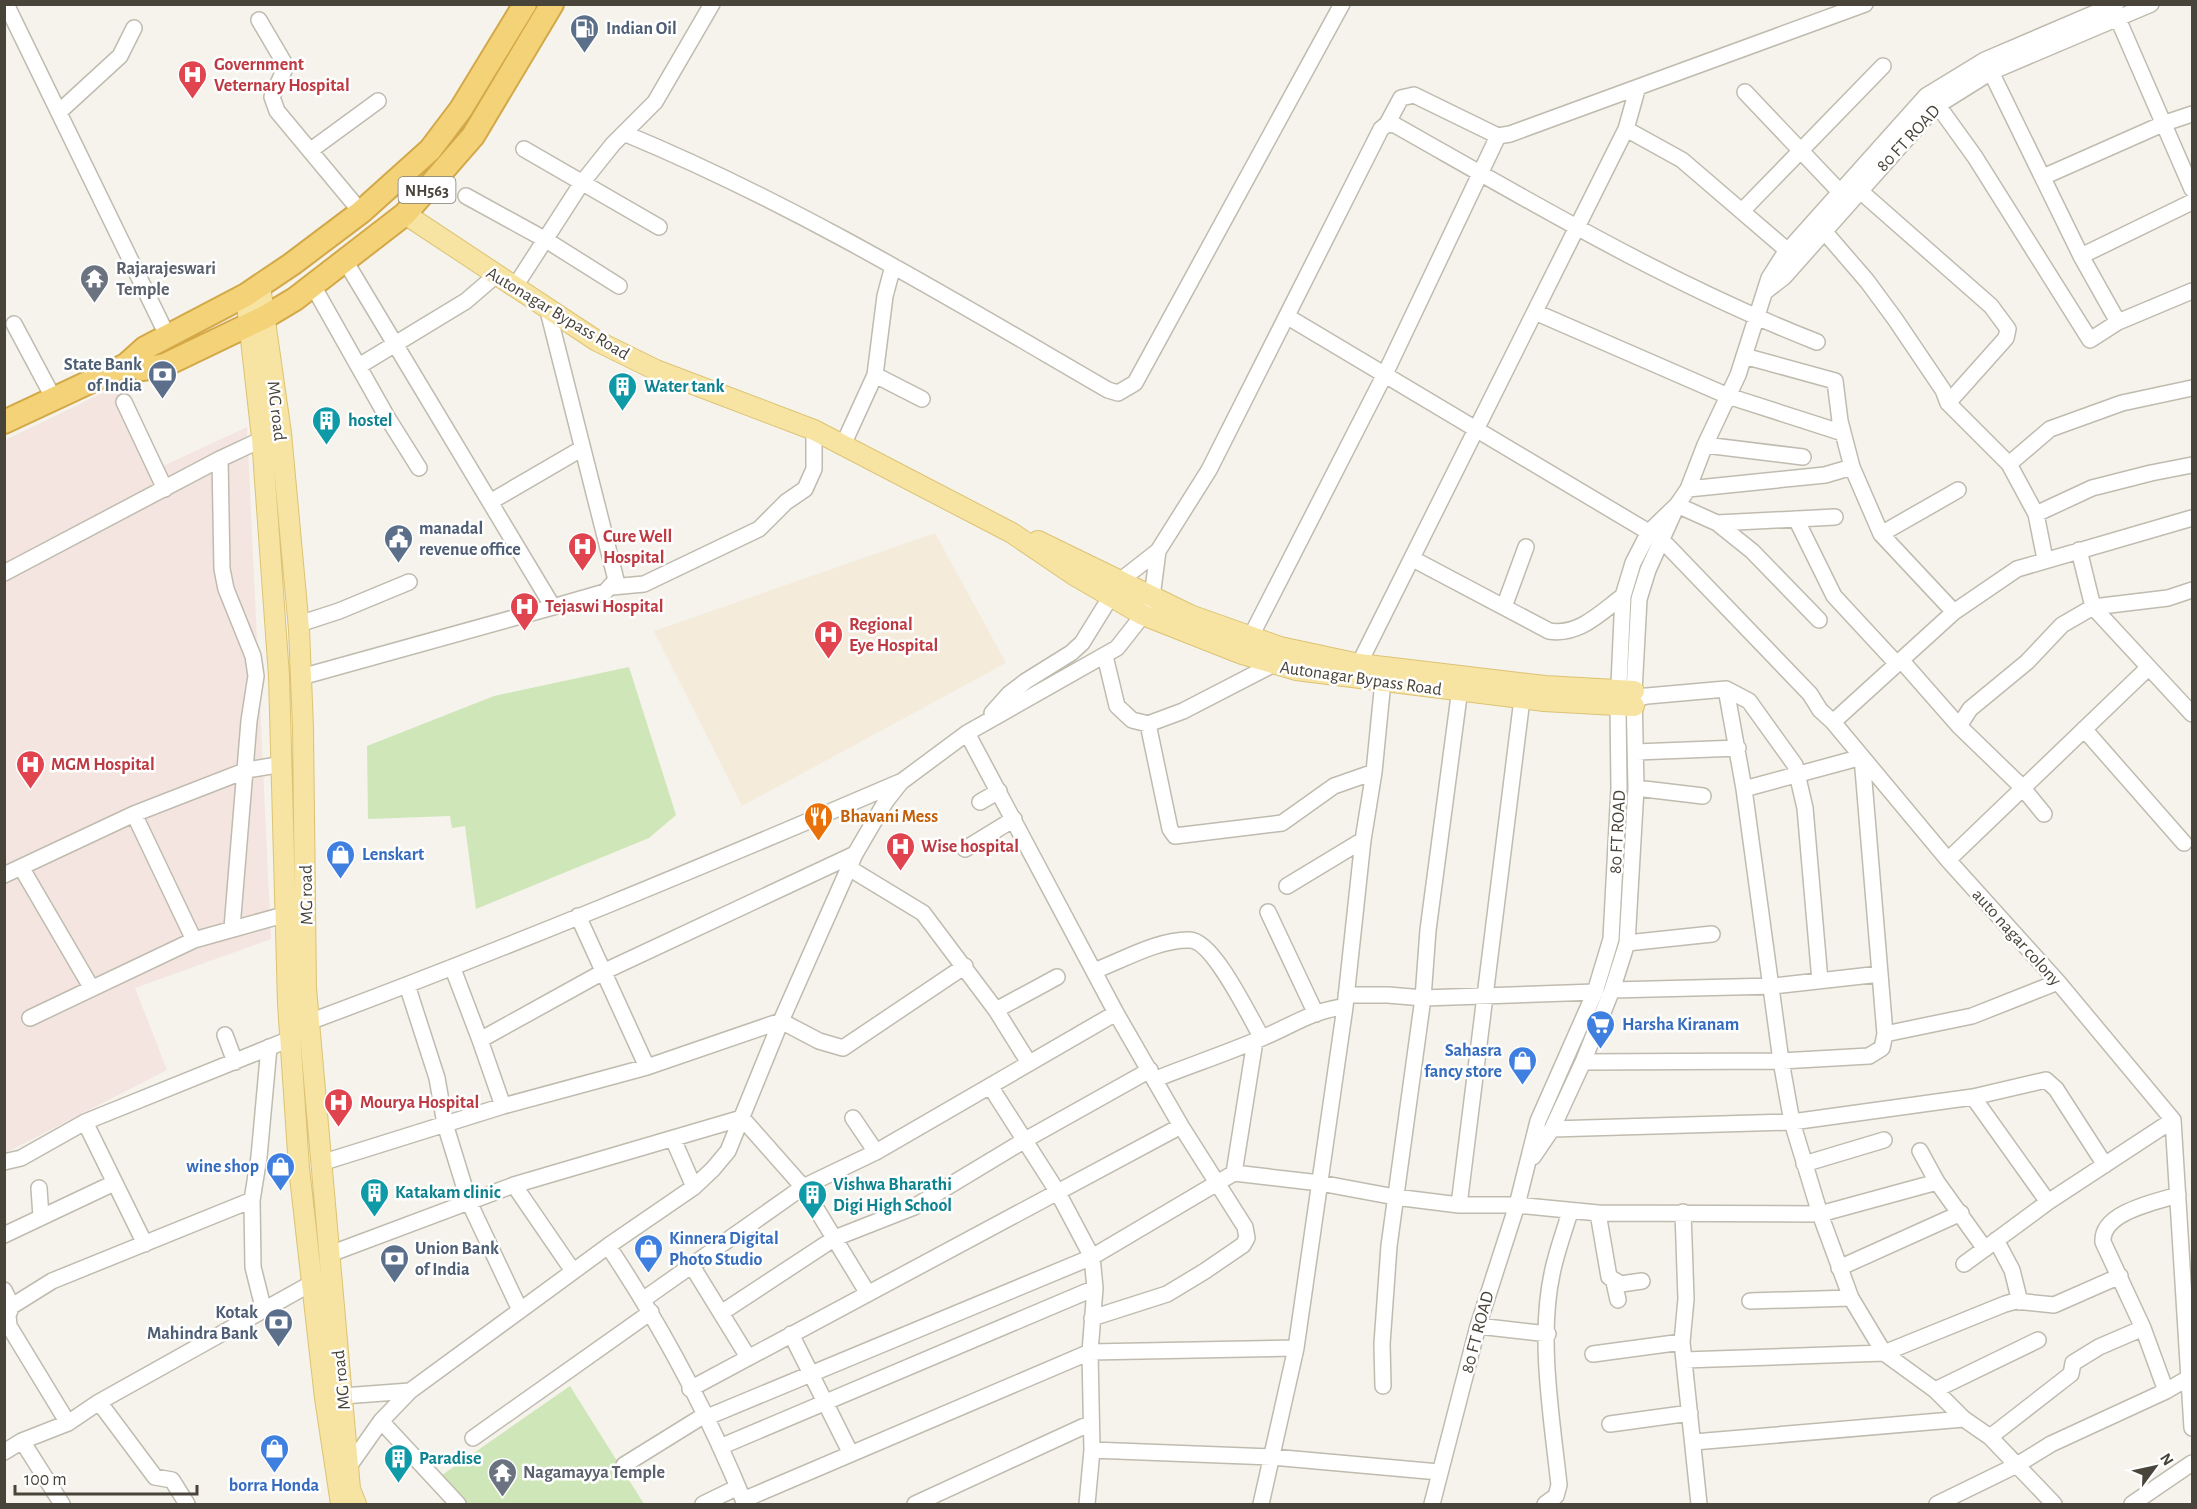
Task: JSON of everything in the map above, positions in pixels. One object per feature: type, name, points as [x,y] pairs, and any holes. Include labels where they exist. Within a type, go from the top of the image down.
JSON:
[{"type":"highway","name":"NH563","points":[[126,365],[143,369],[165,365],[257,321],[312,284],[405,214],[473,136],[552,4]]},
{"type":"highway","name":"NH563","points":[[4,422],[126,365],[145,348],[167,335],[253,290],[361,212],[430,150],[461,109],[517,9]]},
{"type":"main road","name":"Autonagar Bypass Road","points":[[405,214],[495,276],[597,341],[656,370],[814,430],[1012,533],[1111,598],[1143,615],[1246,646],[1359,664],[1383,674]]},
{"type":"main road","name":"MG road","points":[[253,290],[298,624],[301,677],[306,988],[350,1464],[350,1489],[356,1504]]},
{"type":"main road","name":"MG road","points":[[272,436],[290,1039],[299,1168],[324,1398],[341,1504]]},
{"type":"main road","name":"Autonagar Bypass Road","points":[[1012,533],[1045,543],[1121,580],[1246,646],[1272,665],[1460,683],[1545,686],[1626,698]]},
{"type":"main road","name":"Autonagar Bypass Road","points":[[1460,683],[1522,699],[1626,698]]},
{"type":"street","points":[[6,4],[167,335]]},
{"type":"street","points":[[514,288],[581,184],[613,144],[626,134],[655,102],[712,4]]},
{"type":"street","points":[[626,134],[690,160],[761,195],[893,266],[1108,390],[1118,393],[1135,383],[1342,4]]},
{"type":"street","points":[[986,720],[1009,694],[1082,644],[1121,580],[1158,551],[1209,470],[1381,129],[1401,98],[1414,94],[1498,136],[1510,134],[1637,90],[1865,4]]},
{"type":"street","name":"80 FT ROAD","points":[[1432,1504],[1478,1326],[1517,1205],[1538,1121],[1595,992],[1611,939],[1626,698],[1639,599],[1648,570],[1677,505],[1688,489],[1728,396],[1744,356],[1773,268],[1926,96],[1985,60],[2073,30],[2117,12],[2151,4]]},
{"type":"street","points":[[2117,12],[2193,189]]},
{"type":"street","points":[[259,20],[286,66],[272,97],[273,103],[361,212]]},
{"type":"street","points":[[59,112],[120,56],[135,28]]},
{"type":"street","name":"80 FT ROAD","points":[[1766,291],[1784,277],[1823,230],[1935,106],[1991,72],[2073,30]]},
{"type":"street","points":[[1742,211],[1883,66]]},
{"type":"street","points":[[1991,72],[2081,256],[2118,322]]},
{"type":"street","points":[[1359,664],[1626,129],[1637,90]]},
{"type":"street","points":[[1744,92],[1839,192]]},
{"type":"street","points":[[311,150],[378,100]]},
{"type":"street","points":[[1935,106],[1944,114],[1975,157],[2090,340],[2118,322],[2193,291]]},
{"type":"street","points":[[2043,177],[2165,123],[2193,114]]},
{"type":"street","points":[[1387,123],[1395,125],[1576,228],[1756,318],[1816,342]]},
{"type":"street","points":[[1626,129],[1682,160],[1788,251]]},
{"type":"street","points":[[1246,646],[1385,374],[1498,136]]},
{"type":"street","points":[[524,149],[659,227]]},
{"type":"street","points":[[1859,190],[1991,306],[2008,329],[2006,338],[1948,403]]},
{"type":"street","points":[[466,196],[546,240],[619,286]]},
{"type":"street","points":[[2081,256],[2193,202]]},
{"type":"street","points":[[1823,230],[1888,309],[1943,390],[1948,403],[2009,464],[2036,514],[2046,560]]},
{"type":"street","points":[[344,259],[553,607]]},
{"type":"street","points":[[843,445],[875,375],[885,296],[893,266]]},
{"type":"street","points":[[359,366],[466,301],[495,276]]},
{"type":"street","points":[[312,284],[419,468]]},
{"type":"street","points":[[301,677],[605,592],[612,587],[616,580],[615,570],[548,311]]},
{"type":"street","points":[[1535,312],[1728,396],[1843,433]]},
{"type":"street","name":"auto nagar colony","points":[[1288,317],[1662,540],[1833,722],[1948,860],[2058,982],[2173,1120]]},
{"type":"street","points":[[14,324],[54,399]]},
{"type":"street","points":[[1744,356],[1835,381],[1843,433],[1852,467],[1881,534],[1954,612]]},
{"type":"street","points":[[875,375],[922,399]]},
{"type":"street","points":[[2009,464],[2050,429],[2122,403],[2193,388]]},
{"type":"street","points":[[124,402],[165,489]]},
{"type":"street","points":[[612,587],[644,584],[759,529],[786,502],[805,489],[814,469],[814,430]]},
{"type":"street","points":[[4,573],[220,459],[272,436]]},
{"type":"street","points":[[1705,446],[1803,458]]},
{"type":"street","points":[[490,501],[582,449]]},
{"type":"street","points":[[220,459],[222,569],[226,590],[253,656],[256,676],[249,721],[247,770],[232,928]]},
{"type":"street","points":[[2036,514],[2092,488],[2151,472],[2193,465]]},
{"type":"street","points":[[1688,489],[1825,475],[1852,467]]},
{"type":"street","points":[[1881,534],[1958,490]]},
{"type":"street","points":[[1677,505],[1717,523],[1752,551],[1819,620]]},
{"type":"street","name":"80 FT ROAD","points":[[1529,1162],[1552,1130],[1583,1062],[1612,990],[1627,943],[1636,752],[1626,698],[1623,596],[1633,563],[1649,532],[1677,505]]},
{"type":"street","points":[[1717,523],[1835,517]]},
{"type":"street","points":[[1833,722],[1954,612],[2017,569],[2193,518]]},
{"type":"street","points":[[1796,519],[1834,596],[1959,726],[2022,787],[2044,814]]},
{"type":"street","points":[[1504,607],[1526,547]]},
{"type":"street","points":[[2079,550],[2093,608],[2148,669],[2193,714]]},
{"type":"street","points":[[4,1162],[21,1158],[85,1122],[290,1039],[309,1022],[453,969],[682,876],[901,782],[986,720],[1105,656],[1124,640],[1143,615],[1152,597],[1158,551]]},
{"type":"street","points":[[1413,559],[1549,631],[1571,632],[1623,596]]},
{"type":"street","points":[[298,624],[360,604],[410,582]]},
{"type":"street","points":[[1959,726],[1970,709],[2026,662],[2062,625],[2093,608],[2168,598],[2193,590]]},
{"type":"street","points":[[1105,656],[1117,706],[1132,720],[1148,723],[1183,711],[1272,665]]},
{"type":"street","points":[[1948,860],[2148,669]]},
{"type":"street","points":[[1262,1504],[1296,1348],[1346,1001],[1363,840],[1374,772],[1383,674]]},
{"type":"street","points":[[1383,1386],[1382,1344],[1395,1197],[1423,998],[1430,919],[1460,683]]},
{"type":"street","points":[[1626,698],[1726,689],[1749,701],[1795,765],[1805,808],[1820,981]]},
{"type":"street","points":[[1726,689],[1738,748],[1773,986],[1781,1061],[1792,1122],[1820,1214],[1851,1298],[1884,1353],[1935,1390],[1964,1419],[1990,1437],[2054,1504]]},
{"type":"street","points":[[1459,1205],[1487,994],[1487,974],[1500,892],[1503,839],[1513,780],[1522,699]]},
{"type":"street","points":[[1148,723],[1170,829],[1175,836],[1282,823],[1334,786],[1374,772]]},
{"type":"street","points":[[2084,729],[2184,843]]},
{"type":"street","points":[[967,733],[1116,1013],[1181,1126],[1245,1227],[1247,1238],[1235,1253],[1167,1294],[1092,1317]]},
{"type":"street","points":[[1636,752],[1738,748]]},
{"type":"street","points":[[1583,1062],[1781,1061],[1869,1056],[1882,1048],[1885,1034],[1862,757],[1744,789]]},
{"type":"street","points":[[4,875],[134,814],[247,770],[283,764]]},
{"type":"street","points":[[338,1484],[381,1421],[410,1391],[573,1271],[694,1187],[728,1151],[781,1021],[852,861],[886,801],[901,782]]},
{"type":"street","points":[[1636,788],[1703,796]]},
{"type":"street","points":[[980,802],[999,791]]},
{"type":"street","points":[[134,814],[194,940]]},
{"type":"street","points":[[965,849],[1014,819]]},
{"type":"street","points":[[1287,886],[1363,840]]},
{"type":"street","points":[[852,861],[923,913],[965,966],[1029,1063]]},
{"type":"street","points":[[480,1040],[603,972],[852,861]]},
{"type":"street","points":[[21,867],[91,987]]},
{"type":"street","points":[[30,1018],[194,940],[306,910]]},
{"type":"street","points":[[1268,912],[1316,1014]]},
{"type":"street","points":[[579,916],[647,1067]]},
{"type":"street","points":[[1627,943],[1712,934]]},
{"type":"street","points":[[1094,971],[1161,945],[1191,940],[1198,942],[1212,955],[1259,1040],[1234,1173]]},
{"type":"street","points":[[321,1163],[503,1106],[647,1067],[781,1021],[819,1041],[843,1048],[965,966]]},
{"type":"street","points":[[453,969],[503,1106]]},
{"type":"street","points":[[1612,990],[1773,986],[1880,974]]},
{"type":"street","points":[[996,1010],[1057,977]]},
{"type":"street","points":[[1885,1034],[1972,1016],[2058,982]]},
{"type":"street","points":[[408,986],[437,1078],[445,1124],[469,1202],[520,1310]]},
{"type":"street","points":[[721,1313],[835,1238],[914,1207],[1025,1140],[1153,1074],[1259,1040],[1346,1001],[1388,995],[1423,998],[1595,992]]},
{"type":"street","points":[[473,1438],[647,1306],[692,1266],[803,1187],[876,1152],[1116,1013]]},
{"type":"street","points":[[225,1035],[235,1062]]},
{"type":"street","points":[[264,1311],[253,1267],[252,1200],[259,1157],[269,1047]]},
{"type":"street","points":[[1552,1130],[1792,1122],[1973,1097],[2037,1080],[2052,1083],[2104,1165]]},
{"type":"street","points":[[990,1086],[1058,1191],[1092,1257],[1095,1288],[1090,1352],[1092,1450],[1085,1504]]},
{"type":"street","points":[[1973,1097],[2048,1202]]},
{"type":"street","points":[[330,1254],[514,1185],[742,1118]]},
{"type":"street","points":[[742,1118],[803,1187],[867,1293]]},
{"type":"street","points":[[853,1118],[876,1152]]},
{"type":"street","points":[[1964,1264],[2048,1202],[2173,1120],[2193,1428]]},
{"type":"street","points":[[85,1122],[145,1244]]},
{"type":"street","points":[[690,1389],[1181,1126]]},
{"type":"street","points":[[673,1139],[694,1187]]},
{"type":"street","points":[[1804,1164],[1884,1140]]},
{"type":"street","points":[[1920,1151],[1937,1182],[1961,1213],[2012,1270],[2020,1302]]},
{"type":"street","points":[[624,1465],[704,1417],[1092,1257],[1234,1173],[1320,1183],[1395,1197],[1459,1205],[1517,1205],[1598,1213],[1820,1214],[1937,1182]]},
{"type":"street","points":[[4,1235],[114,1183]]},
{"type":"street","points":[[514,1185],[573,1271]]},
{"type":"street","points":[[39,1188],[41,1217]]},
{"type":"street","points":[[2166,1391],[2143,1328],[2103,1242],[2106,1229],[2113,1221],[2131,1210],[2178,1195]]},
{"type":"street","points":[[68,1423],[7,1327],[8,1315],[12,1306],[52,1281],[252,1200]]},
{"type":"street","points":[[1545,1504],[1556,1496],[1559,1485],[1549,1381],[1548,1334],[1551,1275],[1570,1212]]},
{"type":"street","points":[[1683,1212],[1686,1299],[1682,1342],[1699,1504]]},
{"type":"street","points":[[1598,1213],[1606,1269],[1614,1282],[1618,1300]]},
{"type":"street","points":[[1839,1268],[1961,1213]]},
{"type":"street","points":[[608,1246],[647,1306],[720,1447],[742,1497]]},
{"type":"street","points":[[692,1266],[748,1357]]},
{"type":"street","points":[[1684,1360],[1884,1353],[2005,1304],[2020,1302],[2054,1305],[2120,1276]]},
{"type":"street","points":[[1614,1282],[1621,1284],[1642,1281]]},
{"type":"street","points":[[4,1452],[22,1441],[68,1423],[99,1402],[312,1283]]},
{"type":"street","points":[[720,1447],[1095,1288]]},
{"type":"street","points":[[4,1290],[12,1306]]},
{"type":"street","points":[[1750,1300],[1851,1298]]},
{"type":"street","points":[[1478,1326],[1548,1334]]},
{"type":"street","points":[[1990,1437],[2071,1374],[2073,1363],[2099,1347],[2143,1328]]},
{"type":"street","points":[[791,1334],[813,1373],[851,1454]]},
{"type":"street","points":[[1935,1390],[2038,1340]]},
{"type":"street","points":[[1593,1354],[1682,1342]]},
{"type":"street","points":[[703,1504],[742,1497],[851,1454],[1090,1352],[1296,1348]]},
{"type":"street","points":[[1937,1504],[2017,1465],[2051,1444],[2166,1391],[2190,1377]]},
{"type":"street","points":[[343,1396],[410,1391]]},
{"type":"street","points":[[99,1402],[155,1477],[172,1480],[187,1504]]},
{"type":"street","points":[[1610,1424],[1690,1413]]},
{"type":"street","points":[[1694,1443],[1964,1419]]},
{"type":"street","points":[[381,1421],[458,1504]]},
{"type":"street","points":[[915,1504],[945,1498],[1091,1423]]},
{"type":"street","points":[[22,1441],[62,1504]]},
{"type":"street","points":[[1092,1450],[1272,1457],[1439,1472]]},
{"type":"street","points":[[2132,1504],[2193,1463]]},
{"type":"shaded area","points":[[123,383],[161,467],[247,427],[271,939],[135,988],[167,1070],[5,1153],[5,440]]},
{"type":"shaded area","name":"Regional Eye Hospital","points":[[935,533],[1006,663],[742,806],[654,631]]},
{"type":"green space","points":[[629,667],[676,815],[649,838],[476,909],[465,826],[452,828],[450,816],[368,819],[367,746],[494,696]]},
{"type":"green space","points":[[570,1386],[644,1504],[459,1504],[442,1475]]},
{"type":"place","name":"Indian Oil","points":[[585,54]]},
{"type":"place","name":"Government Veternary Hospital","points":[[193,100]]},
{"type":"place","name":"Rajarajeswari Temple","points":[[95,304]]},
{"type":"place","name":"State Bank of India","points":[[163,400]]},
{"type":"place","name":"Water tank","points":[[623,412]]},
{"type":"place","name":"hostel","points":[[327,446]]},
{"type":"place","name":"manadal revenue office","points":[[398,564]]},
{"type":"place","name":"Cure Well Hospital","points":[[582,572]]},
{"type":"place","name":"Tejaswi Hospital","points":[[524,632]]},
{"type":"place","name":"Regional Eye Hospital","points":[[828,660]]},
{"type":"place","name":"MGM Hospital","points":[[30,790]]},
{"type":"place","name":"Bhavani Mess","points":[[819,842]]},
{"type":"place","name":"Wise hospital","points":[[900,872]]},
{"type":"place","name":"Lenskart","points":[[341,880]]},
{"type":"place","name":"Harsha Kiranam","points":[[1601,1050]]},
{"type":"place","name":"Sahasra fancy store","points":[[1523,1086]]},
{"type":"place","name":"Mourya Hospital","points":[[339,1128]]},
{"type":"place","name":"wine shop","points":[[280,1192]]},
{"type":"place","name":"Katakam clinic","points":[[374,1218]]},
{"type":"place","name":"Vishwa Bharathi Digi High School","points":[[812,1220]]},
{"type":"place","name":"Kinnera Digital Photo Studio","points":[[648,1274]]},
{"type":"place","name":"Union Bank of India","points":[[394,1284]]},
{"type":"place","name":"Kotak Mahindra Bank","points":[[279,1348]]},
{"type":"place","name":"borra Honda","points":[[274,1474]]},
{"type":"place","name":"Paradise","points":[[398,1484]]},
{"type":"place","name":"Nagamayya Temple","points":[[502,1498]]}]
